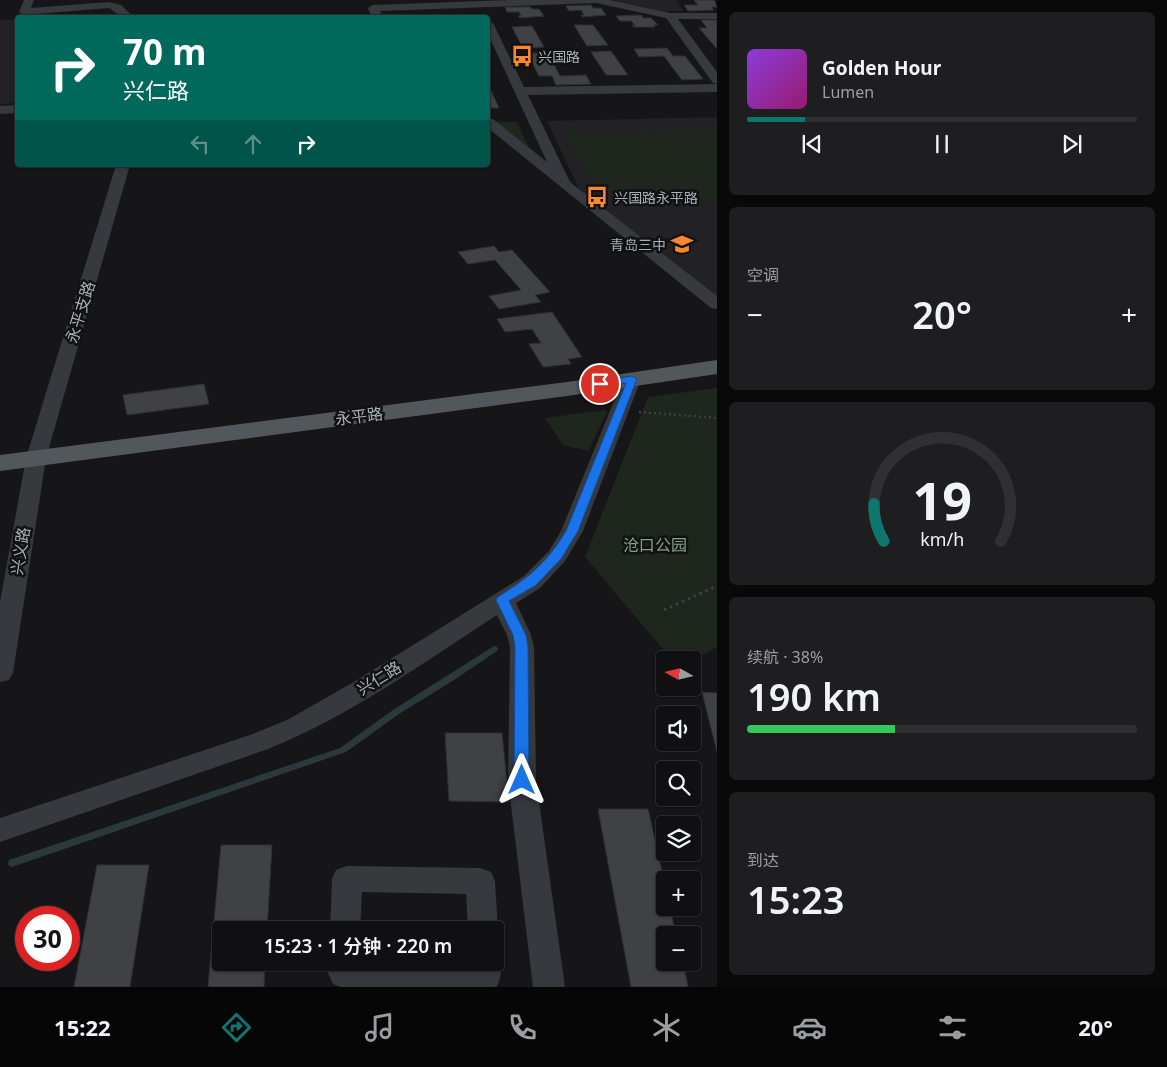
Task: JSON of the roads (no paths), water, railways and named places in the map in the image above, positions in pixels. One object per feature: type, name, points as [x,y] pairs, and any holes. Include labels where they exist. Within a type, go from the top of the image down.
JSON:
[{"type":"main road","name":"永平路","points":[[0,463],[717,367]]},
{"type":"street","points":[[24,12],[30,0]]},
{"type":"street","points":[[376,15],[373,8],[477,2],[596,0],[670,16],[717,16]]},
{"type":"street","points":[[477,2],[484,15]]},
{"type":"street","points":[[24,12],[109,5],[117,7],[126,15]]},
{"type":"street","points":[[670,16],[717,80]]},
{"type":"street","points":[[492,42],[521,91],[564,184]]},
{"type":"street","points":[[521,91],[717,88]]},
{"type":"street","points":[[0,110],[15,109]]},
{"type":"street","points":[[490,124],[717,304]]},
{"type":"street","name":"永平支路","points":[[36,458],[122,167]]},
{"type":"street","name":"兴仁路","points":[[0,830],[259,742],[296,727],[361,690],[532,582],[557,556],[572,531],[632,379]]},
{"type":"street","name":"兴义路","points":[[0,672],[36,458]]},
{"type":"street","points":[[502,600],[519,635],[522,647],[522,780],[549,987]]},
{"type":"street","points":[[345,921],[347,879],[480,881],[482,921]]},
{"type":"street","points":[[344,971],[344,973],[414,981],[486,975],[486,971]]},
{"type":"waterway","points":[[12,863],[343,750],[396,712],[494,649]]},
{"type":"place","name":"兴国路","points":[[522,56]]},
{"type":"place","name":"兴国路永平路","points":[[597,197]]},
{"type":"place","name":"青岛三中","points":[[682,244]]},
{"type":"park label","name":"沧口公园","points":[[655,545]]}]
